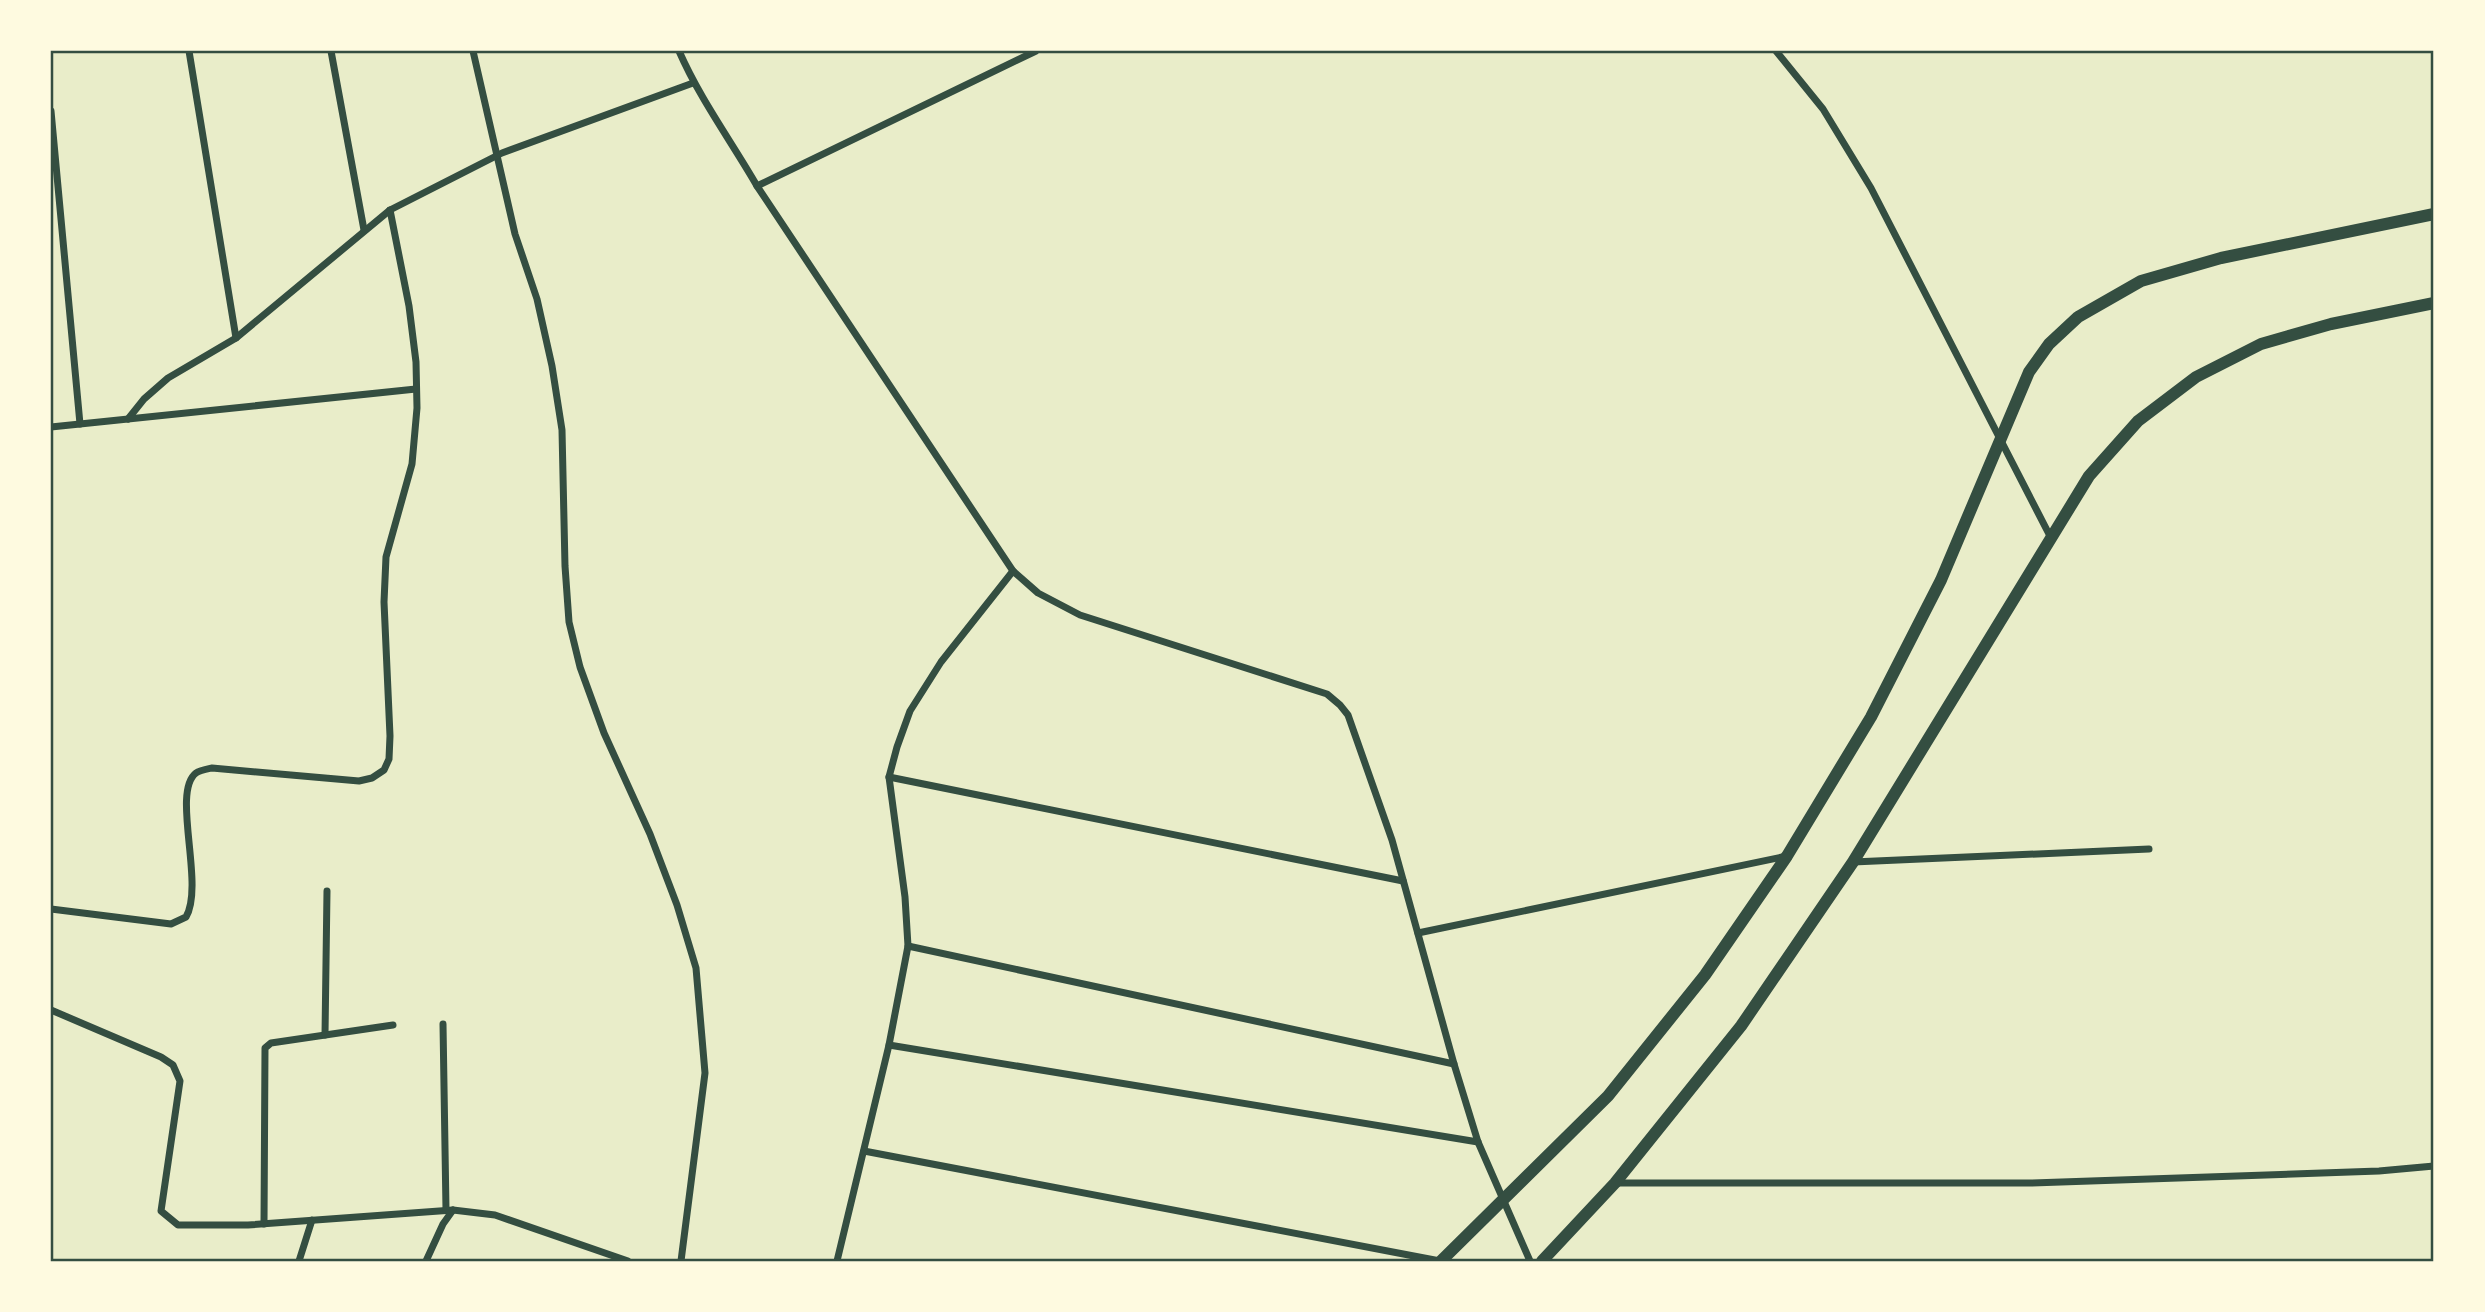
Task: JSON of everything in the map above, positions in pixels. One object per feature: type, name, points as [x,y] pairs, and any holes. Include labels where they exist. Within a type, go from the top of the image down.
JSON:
[{"type":"street","points":[[189,51],[236,338]]},
{"type":"street","points":[[331,51],[364,230]]},
{"type":"street","points":[[473,51],[515,234],[537,299],[552,366],[562,430],[569,622],[580,667],[604,733],[650,834],[696,968],[705,1073],[681,1261]]},
{"type":"street","points":[[679,51],[693,83],[733,143],[757,186],[1013,571],[1038,593],[1080,615],[1327,694],[1348,715],[1392,840],[1478,1142],[1530,1261]]},
{"type":"street","points":[[757,186],[1036,51]]},
{"type":"street","points":[[1776,51],[1823,109],[1871,188],[2051,538]]},
{"type":"street","points":[[128,419],[144,399],[168,378],[236,338],[390,210],[496,157],[693,83]]},
{"type":"street","points":[[51,111],[80,424]]},
{"type":"street","points":[[51,909],[170,924],[186,917],[193,899],[188,783],[197,772],[212,768],[359,781],[372,778],[384,770],[389,759],[390,736],[384,601],[386,557],[412,464],[416,389],[416,362],[409,306],[390,210]]},
{"type":"street","points":[[864,1151],[1440,1261],[1608,1096],[1705,975],[1787,856],[1871,717],[1941,580],[2029,372],[2049,344],[2078,317],[2141,281],[2221,258],[2434,214]]},
{"type":"street","points":[[1542,1261],[1615,1183],[1741,1027],[1853,863],[2089,476],[2138,421],[2196,377],[2261,344],[2331,324],[2434,303]]},
{"type":"street","points":[[51,427],[416,389]]},
{"type":"street","points":[[837,1261],[889,1045],[908,946],[905,897],[889,777],[910,711],[941,662],[1013,571]]},
{"type":"street","points":[[889,777],[1403,881]]},
{"type":"street","points":[[1853,863],[2150,849]]},
{"type":"street","points":[[1418,933],[1787,856]]},
{"type":"street","points":[[326,1035],[327,891]]},
{"type":"street","points":[[908,946],[1454,1063]]},
{"type":"street","points":[[51,1010],[162,1057],[173,1065],[180,1081],[161,1211],[178,1225],[264,1224],[449,1210],[495,1215],[623,1260]]},
{"type":"street","points":[[426,1261],[449,1210],[443,1024]]},
{"type":"street","points":[[264,1224],[264,1050],[267,1045],[393,1025]]},
{"type":"street","points":[[889,1045],[1478,1142]]},
{"type":"street","points":[[1615,1183],[2032,1183],[2379,1171],[2434,1166]]},
{"type":"street","points":[[299,1261],[312,1220]]}]
